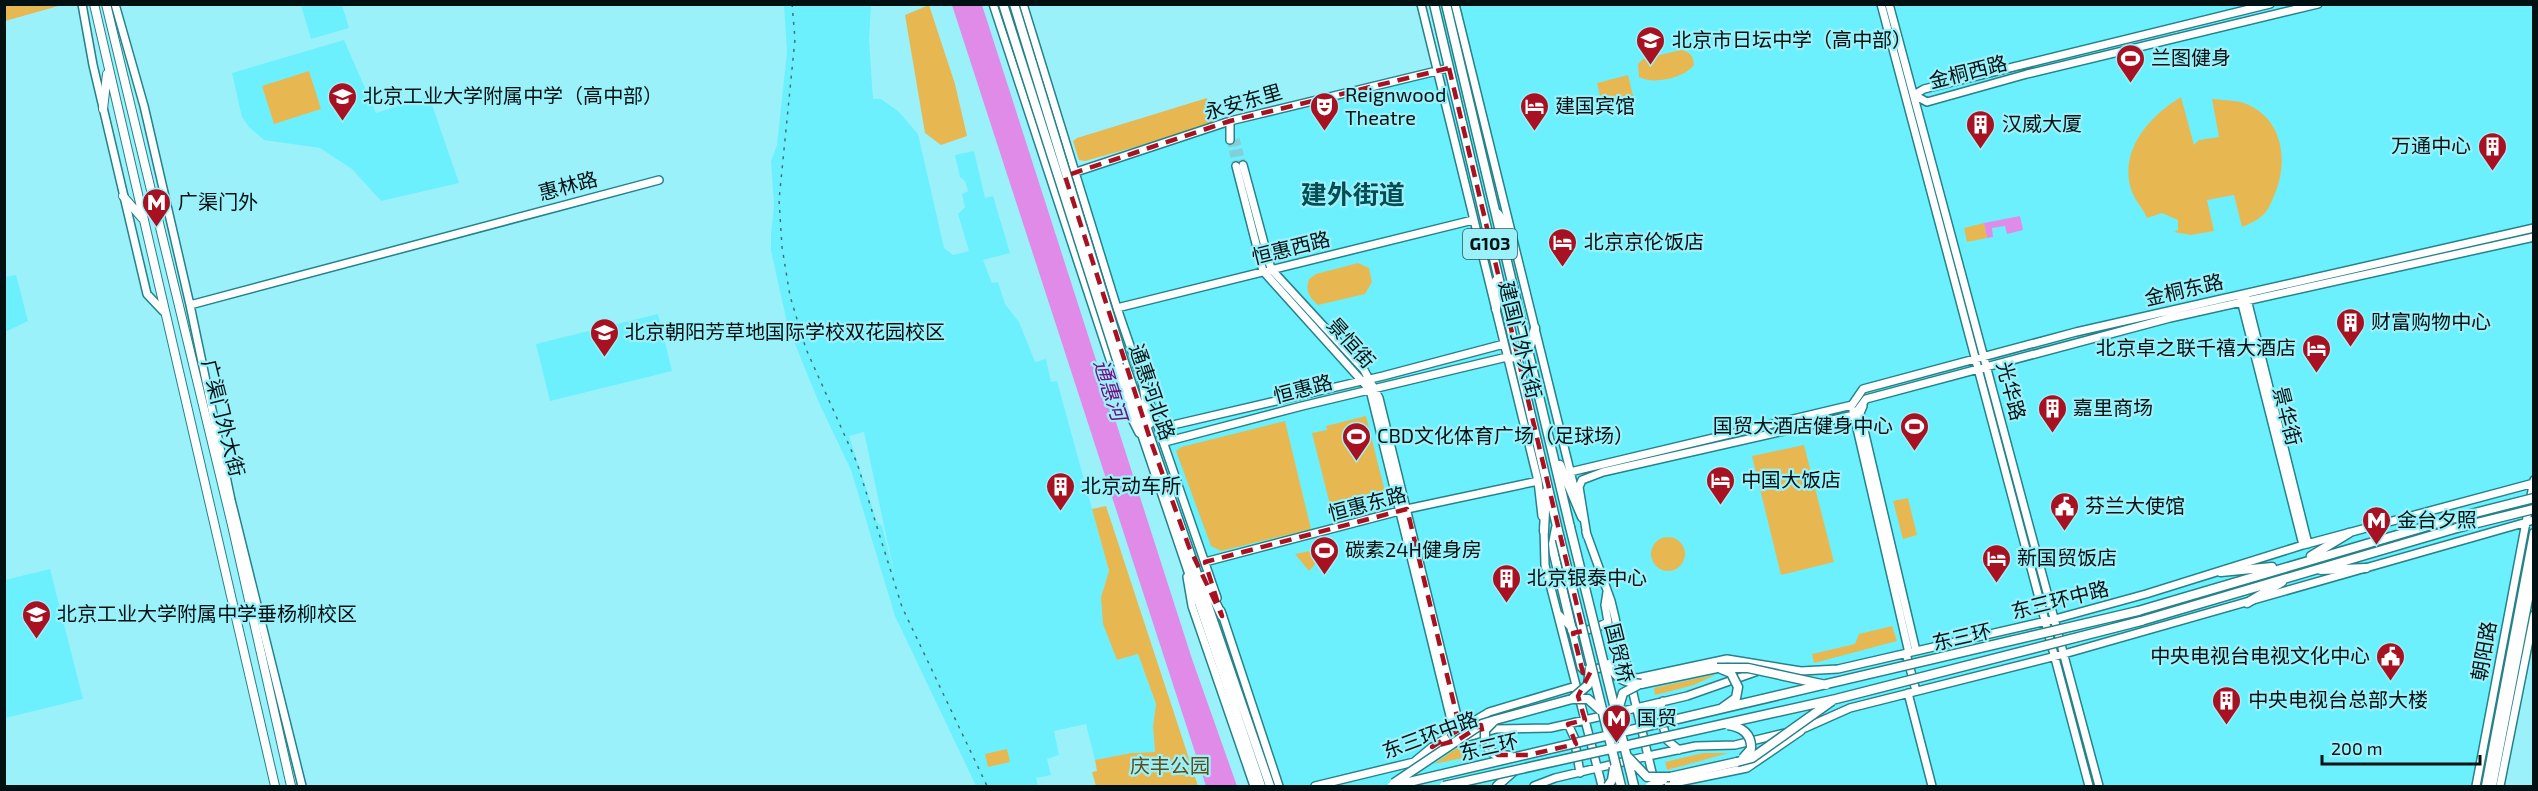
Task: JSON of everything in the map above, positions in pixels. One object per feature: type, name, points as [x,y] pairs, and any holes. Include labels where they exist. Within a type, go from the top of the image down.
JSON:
[{"type":"highway","name":"通惠河北路","points":[[1004,4],[1149,446],[1270,786]]},
{"type":"highway","name":"通惠河北路","points":[[1014,4],[1121,362]]},
{"type":"highway","name":"建国门外大街","points":[[1434,4],[1519,362],[1542,482],[1560,539]]},
{"type":"highway","name":"建国门外大街","points":[[1446,4],[1570,527]]},
{"type":"highway","points":[[1494,208],[1511,233]]},
{"type":"highway","points":[[1496,269],[1496,309]]},
{"type":"highway","points":[[1528,353],[1535,328]]},
{"type":"highway","points":[[1143,381],[1149,446]]},
{"type":"highway","points":[[1552,444],[1582,517]]},
{"type":"highway","points":[[1542,482],[1544,531]]},
{"type":"highway","name":"东三环","points":[[1444,786],[1836,699],[2141,621],[2296,574],[2304,566],[2533,494]]},
{"type":"highway","name":"东三环","points":[[1390,786],[1829,686],[2138,611],[2293,564],[2304,566],[2534,509]]},
{"type":"highway","points":[[1557,524],[1552,544],[1572,630]]},
{"type":"highway","name":"国贸桥","points":[[1570,527],[1634,786]]},
{"type":"highway","points":[[2304,566],[2349,532]]},
{"type":"highway","name":"朝阳路","points":[[2486,786],[2534,533]]},
{"type":"highway","name":"国贸桥","points":[[1560,539],[1621,786]]},
{"type":"highway","points":[[1186,551],[1222,616]]},
{"type":"highway","points":[[2221,572],[2293,564]]},
{"type":"highway","points":[[2304,566],[2366,568]]},
{"type":"highway","name":"朝阳路","points":[[2492,786],[2534,568]]},
{"type":"highway","points":[[2247,603],[2296,574]]},
{"type":"highway","name":"通惠河北路","points":[[1201,593],[1261,786]]},
{"type":"highway","points":[[1601,648],[1615,676],[1624,681],[1641,684]]},
{"type":"highway","points":[[1572,699],[1588,685],[1590,659]]},
{"type":"highway","points":[[1618,720],[1618,708],[1623,693],[1641,684],[1717,668],[1748,668],[1829,686]]},
{"type":"highway","points":[[1707,714],[1730,703],[1738,693],[1734,676],[1728,670],[1717,668]]},
{"type":"highway","points":[[1390,786],[1482,724],[1495,720],[1572,699],[1588,699],[1596,703],[1606,722]]},
{"type":"highway","points":[[1650,786],[1670,777],[1752,758],[1836,699]]},
{"type":"highway","points":[[1495,720],[1487,726],[1483,735],[1489,751],[1498,755],[1528,755]]},
{"type":"highway","points":[[1710,727],[1736,726],[1746,732],[1751,749],[1737,762]]},
{"type":"highway","points":[[1626,755],[1647,777],[1670,777]]},
{"type":"highway","points":[[1608,786],[1614,774],[1614,758]]},
{"type":"highway","points":[[1497,786],[1504,777],[1520,768]]},
{"type":"main road","name":"广渠门外大街","points":[[94,4],[163,311],[275,786]]},
{"type":"main road","name":"广渠门外大街","points":[[106,4],[229,514],[291,786]]},
{"type":"main road","points":[[103,109],[108,64]]},
{"type":"main road","points":[[123,196],[143,219]]},
{"type":"street","points":[[82,4],[103,109],[147,294],[163,311]]},
{"type":"street","name":"广渠门外大街","points":[[115,4],[144,106],[190,305],[231,500],[302,786]]},
{"type":"street","name":"通惠河北路","points":[[993,4],[1021,83],[1050,180],[1125,405],[1149,446]]},
{"type":"street","name":"通惠河北路","points":[[1023,4],[1073,173],[1117,308],[1165,442],[1279,786]]},
{"type":"street","name":"建国门外大街","points":[[1422,4],[1504,344],[1542,482]]},
{"type":"street","name":"建国门外大街","points":[[1455,4],[1570,472],[1587,536],[1607,592],[1624,652],[1657,786]]},
{"type":"street","name":"光华路","points":[[1881,4],[2089,786]]},
{"type":"street","name":"光华路","points":[[1889,4],[2099,786]]},
{"type":"street","name":"金桐西路","points":[[1914,95],[1924,89],[2270,4]]},
{"type":"street","name":"金桐西路","points":[[1914,95],[1927,102],[2038,72],[2318,4]]},
{"type":"street","name":"永安东里","points":[[1050,180],[1230,121],[1449,69]]},
{"type":"street","points":[[1230,121],[1233,139]]},
{"type":"street","name":"景恒街","points":[[1239,165],[1268,270],[1367,379],[1373,389],[1459,724],[1463,727]]},
{"type":"street","name":"惠林路","points":[[190,305],[659,180]]},
{"type":"street","name":"恒惠西路","points":[[1117,308],[1473,220]]},
{"type":"street","name":"金桐东路","points":[[1866,399],[2244,298],[2534,228]]},
{"type":"street","name":"金桐东路","points":[[1863,389],[1984,355],[2534,237]]},
{"type":"street","name":"景华街","points":[[2244,298],[2306,545]]},
{"type":"street","name":"恒惠路","points":[[1160,428],[1504,344]]},
{"type":"street","points":[[1443,372],[1487,360],[1490,356],[1488,348]]},
{"type":"street","points":[[1508,357],[1519,362]]},
{"type":"street","name":"恒惠路","points":[[1165,442],[1508,357]]},
{"type":"street","points":[[1570,472],[1852,405],[1863,389]]},
{"type":"street","points":[[1863,389],[1866,399],[1860,413],[1910,652],[1912,692],[1932,786]]},
{"type":"street","points":[[1587,536],[1579,487],[1582,480],[1854,414],[1866,399]]},
{"type":"street","points":[[1852,405],[1910,652]]},
{"type":"street","points":[[1183,436],[1178,430],[1179,427],[1208,417]]},
{"type":"street","name":"恒惠东路","points":[[1205,562],[1404,510],[1542,482]]},
{"type":"street","name":"东三环中路","points":[[1314,786],[1414,762],[1432,747],[1496,729],[1550,728],[1568,724],[1663,701],[1772,666],[1801,671],[1838,669],[2044,622],[2221,572],[2349,532],[2533,482]]},
{"type":"street","name":"朝阳路","points":[[2476,786],[2530,521],[2533,482]]},
{"type":"street","name":"景恒街","points":[[1404,510],[1455,732]]},
{"type":"street","points":[[1534,786],[1648,756],[1696,746],[1735,745],[1805,728],[1850,708],[2064,654],[2530,521]]},
{"type":"street","points":[[1544,531],[1545,565],[1602,786]]},
{"type":"street","name":"通惠河北路","points":[[1186,551],[1192,606],[1254,786]]},
{"type":"street","points":[[1558,613],[1577,633],[1608,622],[1605,605],[1607,592]]},
{"type":"street","name":"朝阳路","points":[[2500,786],[2534,615]]},
{"type":"street","points":[[1572,630],[1581,667],[1585,671],[1615,665],[1624,652]]},
{"type":"street","points":[[1629,677],[1638,678],[1726,659],[1772,666]]},
{"type":"street","points":[[1432,747],[1489,712],[1576,686]]},
{"type":"street","points":[[1663,701],[1659,711],[1667,740],[1679,750]]},
{"type":"street","points":[[1568,724],[1574,737],[1580,773]]},
{"type":"street","points":[[1657,786],[1747,768],[1805,728]]},
{"type":"street","points":[[1342,786],[1348,779]]},
{"type":"highlighted area","points":[[1449,68],[1583,631],[1573,633],[1583,673],[1591,671],[1578,696],[1585,720],[1568,724],[1576,744],[1528,755],[1498,755],[1485,745],[1481,725],[1458,740],[1432,747],[1460,729],[1407,509],[1205,562],[1222,616],[1189,547],[1151,442],[1065,176],[1230,121]]},
{"type":"shaded area","points":[[301,5],[342,5],[349,28],[311,39]]},
{"type":"shaded area","points":[[784,5],[871,5],[869,40],[873,99],[881,99],[899,112],[918,134],[944,248],[953,255],[969,251],[958,214],[965,207],[962,194],[968,191],[965,181],[960,177],[955,155],[974,151],[985,198],[993,196],[1010,253],[983,260],[992,283],[998,282],[1005,304],[1019,322],[1035,362],[1046,359],[1051,382],[1057,381],[1109,571],[1101,597],[1117,660],[1138,654],[1156,704],[1153,726],[1155,752],[1131,753],[1095,760],[1086,724],[1054,731],[1059,755],[1047,759],[1051,775],[1036,778],[1038,786],[976,786],[895,616],[851,470],[820,405],[788,327],[771,251],[774,205],[771,161],[777,145],[787,52]],"holes":[[[864,432],[895,577],[882,526],[877,522],[849,436]]]},
{"type":"shaded area","points":[[952,5],[982,5],[1192,659],[1237,786],[1206,786]]},
{"type":"shaded area","points":[[1435,5],[2533,5],[2533,555],[2495,786],[1272,786],[1065,178],[1230,121],[1448,69]]},
{"type":"shaded area","name":"北京工业大学附属中学（高中部）","points":[[344,40],[376,113],[429,96],[459,183],[381,201],[352,169],[320,148],[264,140],[249,127],[242,117],[232,73]]},
{"type":"shaded area","points":[[2020,216],[2023,230],[2007,234],[2005,226],[1992,228],[1993,237],[1987,238],[1984,223]]},
{"type":"shaded area","points":[[16,275],[28,321],[5,332],[5,277]]},
{"type":"shaded area","name":"北京朝阳芳草地国际学校双花园校区","points":[[658,314],[672,371],[550,401],[536,344]]},
{"type":"shaded area","name":"北京工业大学附属中学垂杨柳校区","points":[[50,569],[83,699],[5,718],[5,580]]},
{"type":"green space","points":[[5,4],[62,4],[62,5],[5,21]]},
{"type":"green space","points":[[929,5],[955,84],[967,136],[941,145],[925,133],[905,15]]},
{"type":"green space","points":[[1681,50],[1692,56],[1694,65],[1689,70],[1668,79],[1652,80],[1639,77],[1638,64],[1643,59]]},
{"type":"green space","points":[[309,71],[321,109],[274,124],[262,86]]},
{"type":"green space","points":[[1628,75],[1634,100],[1603,108],[1597,83]]},
{"type":"green space","points":[[2181,97],[2194,145],[2199,140],[2219,137],[2212,99],[2244,103],[2268,119],[2275,130],[2282,156],[2279,183],[2268,209],[2257,219],[2242,227],[2234,195],[2207,200],[2214,231],[2191,235],[2174,232],[2178,230],[2178,220],[2162,213],[2147,218],[2131,189],[2128,175],[2129,161],[2133,148],[2148,124]]},
{"type":"green space","points":[[1207,98],[1214,125],[1085,161],[1079,160],[1073,141],[1077,138]]},
{"type":"green space","points":[[1984,223],[1987,238],[1967,242],[1964,228]]},
{"type":"green space","points":[[1358,263],[1369,268],[1372,282],[1365,294],[1318,305],[1312,299],[1308,290],[1309,279],[1316,274]]},
{"type":"green space","name":"CBD文化体育广场（足球场）","points":[[1366,416],[1385,492],[1330,505],[1312,433],[1327,430],[1326,426]]},
{"type":"green space","points":[[1285,421],[1311,529],[1221,551],[1211,546],[1176,451],[1181,447]]},
{"type":"green space","points":[[1804,445],[1834,562],[1781,575],[1752,456]]},
{"type":"green space","points":[[1908,498],[1917,535],[1903,539],[1893,501]]},
{"type":"green space","name":"庆丰公园","points":[[1106,506],[1198,786],[1096,786],[1092,772],[1097,771],[1095,760],[1131,753],[1155,752],[1153,726],[1156,704],[1138,654],[1117,660],[1103,624],[1101,597],[1109,571],[1092,509]]},
{"type":"green space","points":[[1668,537],[1680,542],[1685,554],[1680,566],[1668,571],[1656,566],[1651,554],[1656,542]]},
{"type":"green space","points":[[1310,551],[1318,561],[1309,571],[1295,554]]},
{"type":"green space","points":[[1892,626],[1897,641],[1814,663],[1812,654],[1855,644],[1859,634]]},
{"type":"green space","points":[[1717,674],[1694,685],[1655,695],[1654,688]]},
{"type":"green space","points":[[1470,743],[1477,755],[1434,764],[1460,746]]},
{"type":"green space","points":[[1007,749],[1010,762],[988,767],[985,754]]},
{"type":"green space","points":[[1703,753],[1729,753],[1667,770],[1665,762]]},
{"type":"tunnel","points":[[1236,139],[1243,165]]},
{"type":"tunnel","points":[[1230,140],[1236,166]]},
{"type":"railway","points":[[792,4],[795,39],[779,200],[782,247],[790,296],[806,349],[857,463],[902,607],[987,786]]},
{"type":"place","name":"北京市日坛中学（高中部）","points":[[1651,66]]},
{"type":"place","name":"兰图健身","points":[[2130,84]]},
{"type":"place","name":"北京工业大学附属中学（高中部）","points":[[342,122]]},
{"type":"place","name":"Reignwood Theatre","points":[[1324,132]]},
{"type":"place","name":"建国宾馆","points":[[1534,132]]},
{"type":"place","name":"汉威大厦","points":[[1981,150]]},
{"type":"place","name":"万通中心","points":[[2492,172]]},
{"type":"place","name":"广渠门外","points":[[157,228]]},
{"type":"place","name":"北京京伦饭店","points":[[1563,268]]},
{"type":"place","name":"财富购物中心","points":[[2350,348]]},
{"type":"place","name":"北京朝阳芳草地国际学校双花园校区","points":[[604,358]]},
{"type":"place","name":"北京卓之联千禧大酒店","points":[[2317,374]]},
{"type":"place","name":"嘉里商场","points":[[2052,434]]},
{"type":"place","name":"国贸大酒店健身中心","points":[[1914,452]]},
{"type":"place","name":"CBD文化体育广场（足球场）","points":[[1356,462]]},
{"type":"place","name":"中国大饭店","points":[[1720,506]]},
{"type":"place","name":"北京动车所","points":[[1060,512]]},
{"type":"place","name":"芬兰大使馆","points":[[2064,532]]},
{"type":"place","name":"金台夕照","points":[[2376,546]]},
{"type":"place","name":"碳素24H健身房","points":[[1324,576]]},
{"type":"place","name":"新国贸饭店","points":[[1996,584]]},
{"type":"place","name":"北京银泰中心","points":[[1506,604]]},
{"type":"place","name":"北京工业大学附属中学垂杨柳校区","points":[[36,640]]},
{"type":"place","name":"中央电视台电视文化中心","points":[[2391,682]]},
{"type":"place","name":"中央电视台总部大楼","points":[[2227,726]]},
{"type":"place","name":"国贸","points":[[1616,744]]},
{"type":"district","name":"建外街道","points":[[1353,195]]},
{"type":"water label","name":"通惠河","points":[[1110,390]]}]
